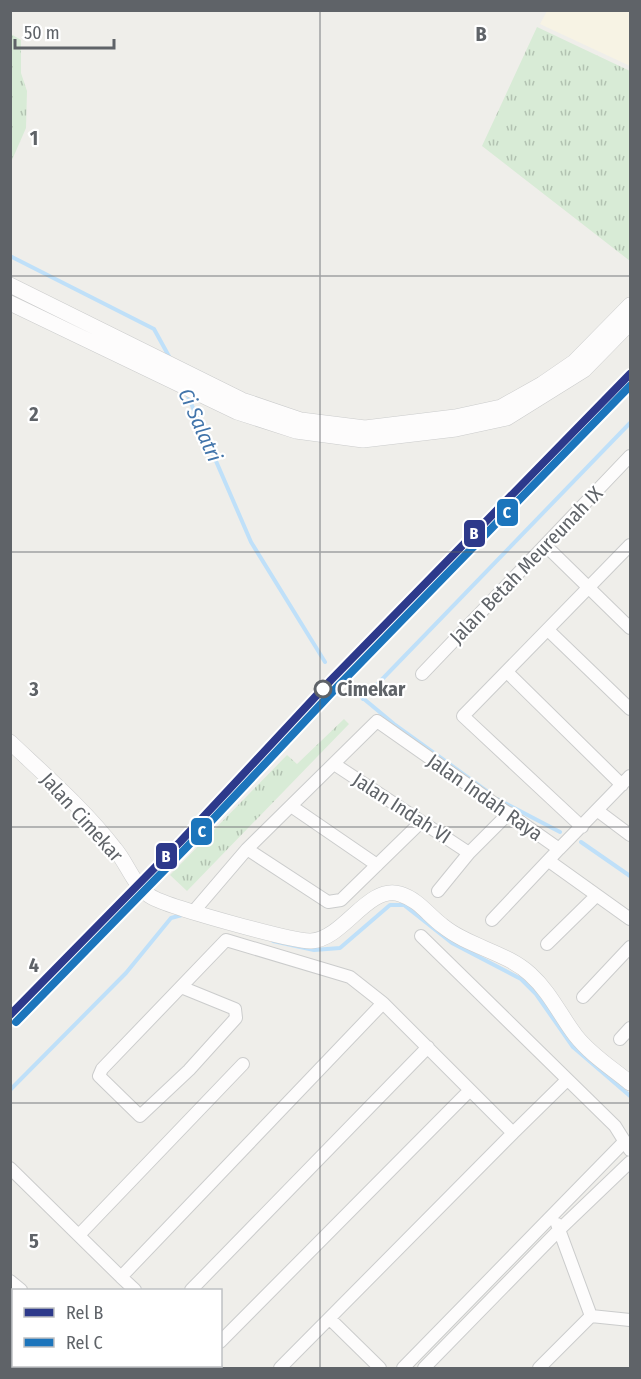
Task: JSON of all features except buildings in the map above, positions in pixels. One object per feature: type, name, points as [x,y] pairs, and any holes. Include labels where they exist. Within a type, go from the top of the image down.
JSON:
[{"type":"street","points":[[10,285],[163,367],[174,383],[196,394],[237,412],[296,431],[363,440],[456,429],[507,418],[551,393],[584,370],[630,322]]},
{"type":"street","points":[[10,303],[163,367],[187,373],[242,400],[301,420],[334,426],[365,428],[455,417],[501,407],[542,384],[574,362],[630,305]]},
{"type":"street","name":"Jalan Betah Meureunah IX","points":[[422,674],[630,456]]},
{"type":"street","points":[[579,830],[463,716],[549,631],[630,545]]},
{"type":"street","points":[[546,546],[630,628]]},
{"type":"street","points":[[549,631],[630,709]]},
{"type":"street","points":[[507,672],[624,781],[598,811],[559,849]]},
{"type":"street","name":"Jalan Indah Raya","points":[[334,764],[377,721],[559,849],[549,861],[630,919]]},
{"type":"street","name":"Jalan Cimekar","points":[[10,742],[104,836],[149,896],[161,903],[194,911]]},
{"type":"street","points":[[334,764],[247,849],[194,911],[228,929],[350,977],[383,1003],[513,1133]]},
{"type":"street","name":"Jalan Indah VI","points":[[334,764],[470,853]]},
{"type":"street","points":[[291,806],[377,865]]},
{"type":"street","points":[[598,811],[630,835]]},
{"type":"street","points":[[438,891],[470,853],[509,813]]},
{"type":"street","points":[[247,849],[328,902],[341,900],[421,822]]},
{"type":"street","points":[[492,920],[549,861]]},
{"type":"street","points":[[228,929],[302,941],[319,940],[337,931],[374,899],[384,894],[398,893],[422,906],[443,927],[528,972],[544,988],[575,1035],[596,1056],[630,1083]]},
{"type":"street","points":[[548,944],[596,896]]},
{"type":"street","points":[[181,987],[234,1009],[236,1018],[189,1070],[140,1116],[99,1076],[102,1069],[181,987],[228,929]]},
{"type":"street","points":[[403,1368],[552,1217],[628,1146],[615,1126],[421,936]]},
{"type":"street","points":[[583,997],[630,947]]},
{"type":"street","points":[[121,1277],[383,1003]]},
{"type":"street","points":[[620,1040],[630,1028]]},
{"type":"street","points":[[192,1289],[428,1047]]},
{"type":"street","points":[[79,1235],[243,1064]]},
{"type":"street","points":[[280,1368],[567,1080]]},
{"type":"street","points":[[222,1340],[470,1090]]},
{"type":"street","points":[[424,1368],[560,1229],[630,1162]]},
{"type":"street","points":[[10,1168],[134,1289]]},
{"type":"street","points":[[552,1217],[560,1229],[591,1316]]},
{"type":"street","points":[[591,1316],[630,1320]]},
{"type":"street","points":[[539,1368],[591,1316]]},
{"type":"street","points":[[330,1319],[380,1368]]},
{"type":"shaded area","points":[[547,11],[630,11],[630,66],[540,24]]},
{"type":"green space","points":[[537,27],[630,71],[630,261],[482,146]]},
{"type":"green space","points":[[11,34],[21,40],[21,73],[27,91],[26,128],[12,160]]},
{"type":"green space","points":[[344,719],[349,724],[187,891],[170,875],[287,755],[297,764]]},
{"type":"waterway","name":"Ci Salatri","points":[[10,256],[154,329],[171,360]]},
{"type":"waterway","name":"Ci Salatri","points":[[187,394],[251,542],[325,662]]},
{"type":"waterway","points":[[363,699],[630,423]]},
{"type":"waterway","points":[[358,694],[394,724],[491,794]]},
{"type":"waterway","points":[[497,799],[560,832]]},
{"type":"waterway","points":[[581,842],[630,876]]},
{"type":"waterway","points":[[273,941],[314,950],[340,948],[390,905],[404,905],[452,943],[521,979],[536,994],[573,1047],[630,1096]]},
{"type":"waterway","points":[[10,1090],[126,973],[171,918],[182,915]]},
{"type":"rail line","name":"B","points":[[10,1015],[180,842],[331,680],[630,374]]},
{"type":"rail line","name":"C","points":[[16,1022],[630,386]]},
{"type":"place","name":"Cimekar","points":[[323,689]]}]
